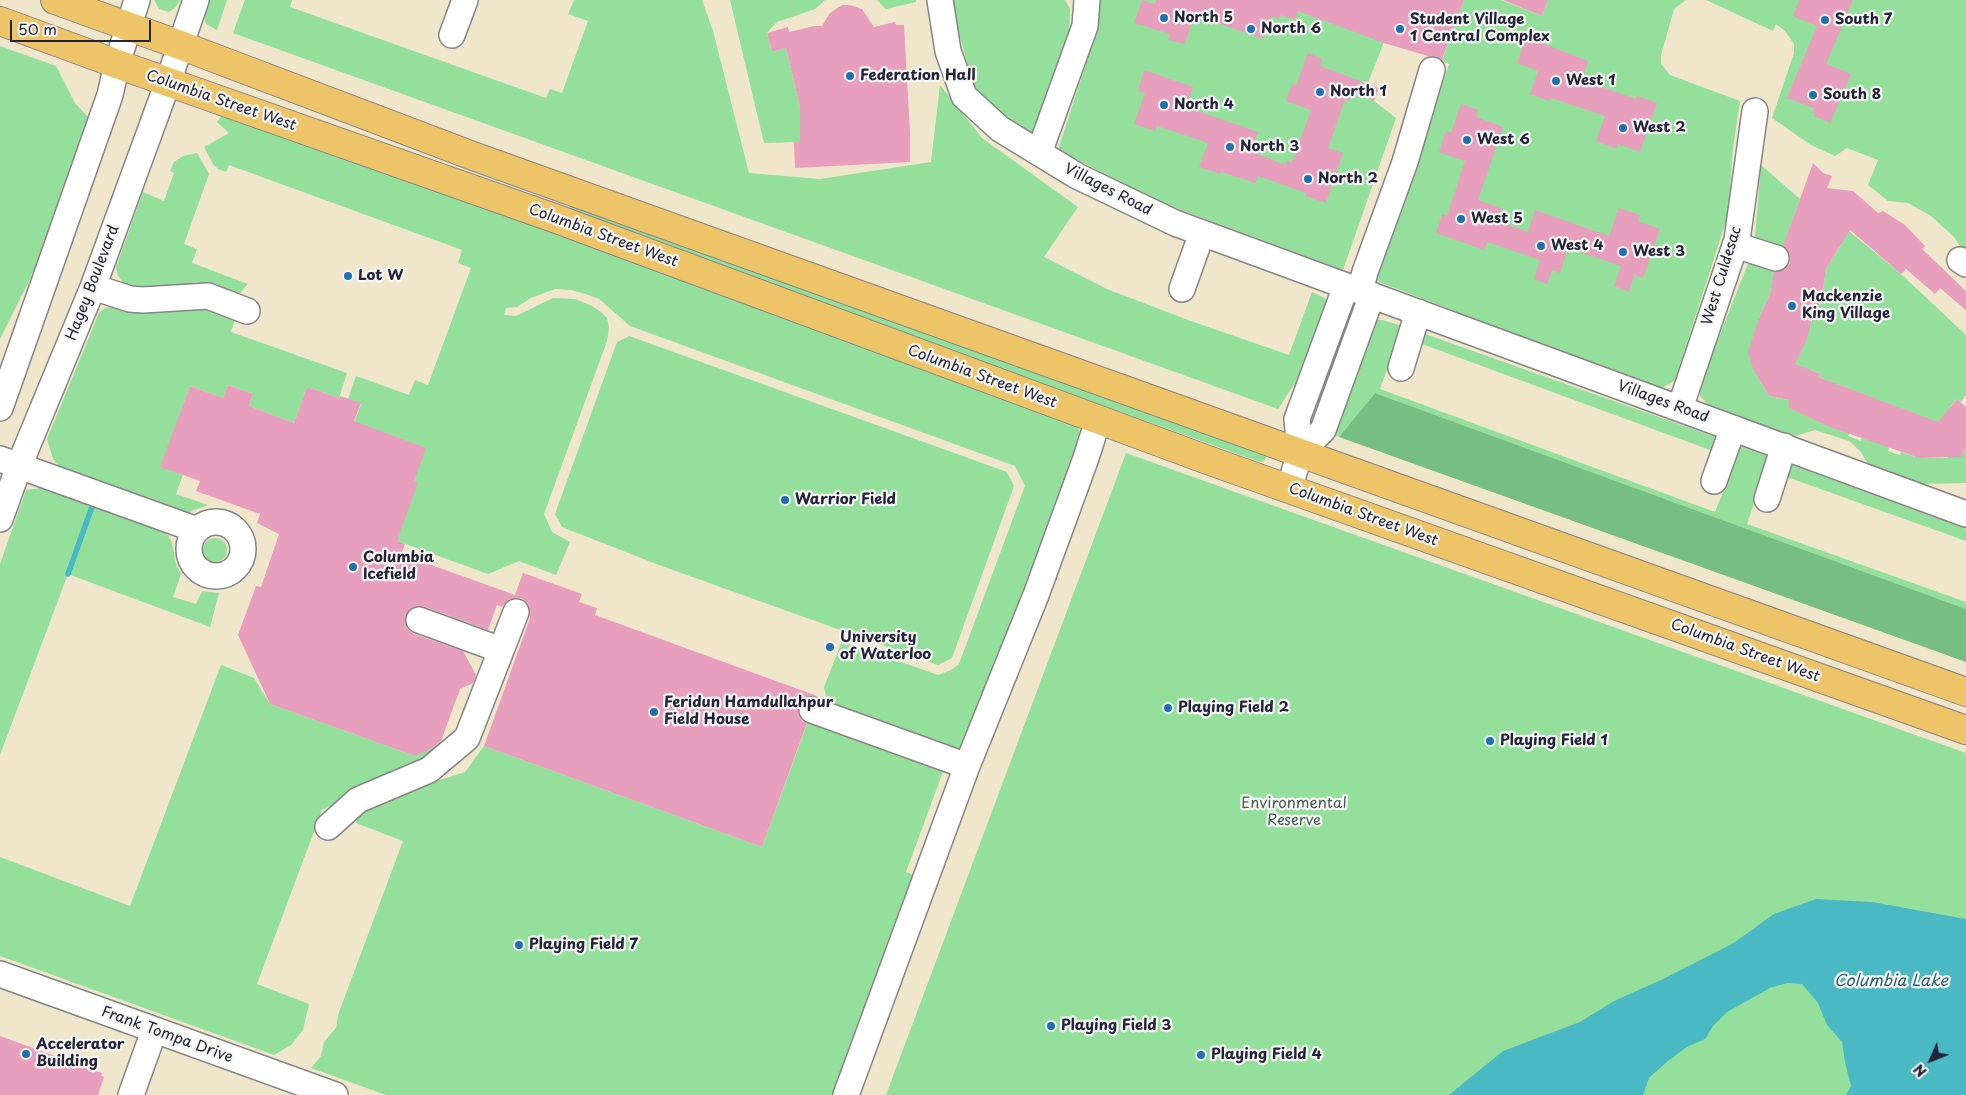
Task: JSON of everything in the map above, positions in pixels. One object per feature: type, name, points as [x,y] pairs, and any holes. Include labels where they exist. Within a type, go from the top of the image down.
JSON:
[{"type":"main road","points":[[54,0],[180,45],[473,156],[1966,692]]},
{"type":"main road","name":"Columbia Street West","points":[[0,21],[554,218],[1289,489],[1966,730]]},
{"type":"street","points":[[0,408],[110,95],[117,64],[137,0]]},
{"type":"street","name":"Hagey Boulevard","points":[[0,519],[10,463],[94,287],[196,0]]},
{"type":"street","points":[[452,35],[465,0]]},
{"type":"street","name":"Villages Road","points":[[940,0],[948,51],[964,96],[1000,130],[1077,176],[1120,198],[1175,223],[1359,291],[1733,428],[1960,506]]},
{"type":"street","points":[[1039,154],[1085,26],[1087,0]]},
{"type":"street","points":[[1289,489],[1300,454],[1323,430],[1359,291],[1405,162],[1432,70]]},
{"type":"street","name":"West Culdesac","points":[[1680,408],[1735,245],[1755,111]]},
{"type":"street","points":[[554,218],[565,188]]},
{"type":"street","points":[[1182,289],[1202,233]]},
{"type":"street","points":[[1735,245],[1776,258]]},
{"type":"street","points":[[94,287],[130,299],[208,296],[247,311]]},
{"type":"street","points":[[1401,368],[1418,312]]},
{"type":"street","points":[[846,1095],[967,766],[1036,595],[1098,420]]},
{"type":"street","points":[[1714,481],[1733,428]]},
{"type":"street","points":[[1767,499],[1784,446]]},
{"type":"street","points":[[10,463],[197,530]]},
{"type":"street","points":[[328,826],[358,800],[429,770],[467,738],[516,612]]},
{"type":"street","points":[[419,620],[501,650]]},
{"type":"street","points":[[812,710],[967,766]]},
{"type":"street","name":"Frank Tompa Drive","points":[[0,974],[335,1095]]},
{"type":"street","points":[[131,1095],[154,1031]]},
{"type":"green space","points":[[154,0],[180,0],[176,7],[169,12],[159,9]]},
{"type":"green space","points":[[205,0],[227,0],[217,30],[206,24],[204,16]]},
{"type":"green space","points":[[245,0],[292,0],[290,7],[546,98],[550,89],[562,93],[588,21],[568,14],[574,0],[702,0],[713,31],[749,173],[820,179],[931,162],[940,85],[982,138],[1078,207],[1044,257],[1107,289],[1188,320],[1289,355],[1312,292],[1329,300],[1306,366],[1278,409],[233,33]]},
{"type":"green space","points":[[730,0],[825,0],[815,9],[777,22],[767,33],[772,52],[786,48],[800,107],[800,142],[764,143]]},
{"type":"green space","points":[[877,0],[916,0],[916,2],[886,9]]},
{"type":"green space","points":[[950,0],[1065,0],[1070,9],[1069,40],[1032,133],[991,110],[973,84]]},
{"type":"green space","points":[[1101,0],[1313,0],[1309,15],[1384,42],[1368,83],[1362,81],[1357,94],[1374,101],[1396,118],[1343,270],[1160,202],[1058,150],[1097,30],[1099,3]]},
{"type":"green space","points":[[1464,0],[1501,0],[1542,16],[1548,0],[1686,0],[1674,9],[1661,55],[1661,64],[1670,75],[1740,101],[1733,148],[1728,215],[1675,380],[1664,387],[1656,388],[1374,280],[1415,170],[1449,64],[1442,61]]},
{"type":"green space","points":[[1706,0],[1966,0],[1966,255],[1954,237],[1931,216],[1908,203],[1888,201],[1868,185],[1878,160],[1847,148],[1835,156],[1811,145],[1772,118],[1794,53],[1794,44],[1785,31],[1776,24],[1773,31]]},
{"type":"green space","points":[[0,46],[56,66],[75,103],[89,118],[32,275],[0,339]]},
{"type":"green space","points":[[223,114],[1072,419],[1080,432],[1082,446],[968,744],[958,751],[829,710],[824,687],[842,641],[938,675],[951,670],[959,664],[1025,486],[1015,466],[630,326],[599,299],[571,290],[555,289],[531,298],[517,307],[506,308],[504,315],[516,316],[553,298],[575,299],[601,312],[607,318],[609,327],[607,341],[544,514],[552,532],[570,542],[556,575],[519,561],[488,574],[320,513],[361,404],[348,399],[356,376],[409,395],[415,380],[428,385],[471,268],[458,263],[462,250],[229,165],[226,172],[218,169],[213,164],[204,147],[229,133],[217,122]]},
{"type":"green space","points":[[197,153],[209,174],[184,244],[197,249],[192,263],[248,284],[237,294],[196,282],[146,290],[124,284],[118,276],[116,267],[143,192],[164,201],[174,173],[170,171],[174,162],[183,156]]},
{"type":"green space","points":[[1761,165],[1800,199],[1775,270],[1770,294],[1759,318],[1756,374],[1769,396],[1789,400],[1789,408],[1849,433],[1848,436],[1861,441],[1862,437],[1889,447],[1888,451],[1900,455],[1901,452],[1915,457],[1918,450],[1926,458],[1948,458],[1948,451],[1960,457],[1966,448],[1966,483],[1922,484],[1871,468],[1860,451],[1849,441],[1815,430],[1791,437],[1710,407],[1700,396],[1701,383],[1754,248]]},
{"type":"green space","points":[[570,205],[1265,450],[1267,456],[1264,461],[1260,462],[573,215],[568,212]]},
{"type":"green space","points":[[1844,227],[1901,274],[1966,335],[1966,395],[1961,402],[1957,399],[1950,407],[1943,425],[1818,377],[1821,374],[1811,370],[1809,376],[1793,363],[1822,298],[1826,269],[1841,245]]},
{"type":"green space","points":[[197,304],[235,319],[231,332],[347,373],[339,398],[307,387],[294,423],[249,406],[253,394],[228,385],[223,398],[190,386],[161,467],[183,475],[176,494],[208,505],[186,513],[181,513],[61,469],[53,459],[47,439],[99,313],[105,308],[117,306]]},
{"type":"green space","points":[[1373,319],[1403,326],[1380,389],[1715,512],[1741,446],[1770,457],[1747,524],[1966,602],[1966,609],[1375,393],[1339,437],[1331,430]]},
{"type":"green space","points":[[1425,334],[1715,437],[1710,450],[1422,344]]},
{"type":"green space","name":"Warrior Field","points":[[629,336],[1007,472],[1014,486],[952,658],[938,665],[659,565],[562,527],[555,514],[617,342]]},
{"type":"green space","points":[[1375,393],[1966,609],[1966,662],[1339,437]]},
{"type":"green space","name":"Environmental Reserve","points":[[1126,453],[1966,753],[1966,1095],[886,1095]]},
{"type":"green space","points":[[1792,465],[1966,529],[1966,541],[1787,477]]},
{"type":"green space","points":[[42,488],[159,530],[168,535],[172,543],[176,564],[181,574],[173,597],[196,604],[202,591],[219,593],[210,627],[68,574],[0,755],[0,564],[26,490]]},
{"type":"green space","points":[[215,538],[223,542],[227,550],[223,558],[215,562],[207,558],[203,550],[207,542]]},
{"type":"green space","points":[[221,665],[254,678],[270,704],[415,756],[440,744],[418,763],[322,810],[257,984],[309,1004],[303,1030],[291,1045],[274,1055],[0,956],[0,857],[130,906]]},
{"type":"green space","points":[[811,713],[944,769],[906,872],[921,878],[841,1095],[386,1095],[311,1068],[321,1056],[324,1042],[336,1028],[338,1015],[403,841],[356,823],[359,811],[386,797],[465,772],[484,746],[762,847]]},
{"type":"water","name":"Columbia Lake","points":[[1816,899],[1872,902],[1966,919],[1966,1095],[1846,1095],[1851,1086],[1842,1042],[1827,1025],[1818,1003],[1802,984],[1787,983],[1770,988],[1727,1012],[1713,1026],[1705,1039],[1687,1047],[1649,1078],[1643,1095],[1449,1095],[1503,1051],[1580,1022],[1614,1001],[1661,980],[1732,944],[1774,914]]},
{"type":"building","points":[[1142,0],[1155,4],[1156,0],[1464,0],[1442,60],[1436,56],[1428,56],[1384,43],[1298,11],[1295,20],[1280,15],[1279,19],[1271,16],[1264,39],[1194,15],[1185,44],[1168,40],[1170,34],[1134,23]]},
{"type":"building","name":"Student Village 1 Central Complex","points":[[1503,0],[1548,0],[1542,16]]},
{"type":"building","points":[[1799,0],[1853,0],[1826,64],[1851,74],[1830,123],[1814,116],[1815,114],[1812,112],[1814,108],[1787,98],[1817,26],[1793,16]]},
{"type":"building","name":"Federation Hall","points":[[842,5],[850,5],[862,9],[874,27],[895,22],[896,25],[904,25],[910,162],[795,168],[794,142],[800,142],[800,107],[786,48],[772,52],[767,33],[788,27],[789,32],[822,26],[830,13]]},
{"type":"building","points":[[1526,37],[1588,61],[1582,80],[1636,99],[1637,96],[1657,103],[1640,152],[1618,144],[1616,149],[1596,141],[1605,116],[1551,98],[1550,101],[1530,94],[1538,71],[1517,63]]},
{"type":"building","points":[[1308,53],[1322,59],[1320,66],[1379,88],[1374,101],[1357,94],[1356,97],[1351,95],[1349,101],[1345,100],[1328,148],[1343,153],[1326,203],[1305,196],[1306,193],[1258,176],[1255,183],[1199,167],[1208,143],[1157,126],[1155,131],[1134,124],[1145,93],[1138,91],[1144,70],[1193,87],[1186,107],[1258,132],[1251,151],[1285,165],[1287,160],[1292,163],[1311,110],[1286,101],[1292,84],[1296,86]]},
{"type":"building","points":[[1461,104],[1478,110],[1476,117],[1503,127],[1478,200],[1503,209],[1498,221],[1528,232],[1535,210],[1609,236],[1619,208],[1640,215],[1638,221],[1660,229],[1643,278],[1634,275],[1629,292],[1614,286],[1621,266],[1568,248],[1560,273],[1552,270],[1547,284],[1534,279],[1540,260],[1487,242],[1484,250],[1436,233],[1442,214],[1447,216],[1465,161],[1439,152],[1446,131],[1451,133]]},
{"type":"building","name":"Mackenzie King Village","points":[[1813,163],[1823,173],[1832,176],[1827,188],[1853,191],[1878,213],[1883,211],[1905,225],[1925,246],[1922,249],[1966,291],[1966,310],[1940,288],[1935,294],[1906,269],[1901,274],[1850,230],[1826,269],[1822,298],[1812,318],[1807,339],[1795,364],[1821,374],[1818,377],[1938,422],[1957,399],[1966,407],[1966,447],[1962,457],[1919,458],[1830,427],[1789,408],[1789,400],[1769,396],[1753,369],[1748,352],[1759,318],[1770,294],[1774,272],[1785,269],[1790,263],[1790,254],[1783,246]]},
{"type":"building","points":[[228,385],[253,394],[249,406],[294,423],[307,387],[339,398],[340,396],[361,403],[354,421],[426,448],[414,481],[418,482],[397,541],[405,544],[401,554],[515,595],[523,573],[582,594],[579,602],[597,608],[595,615],[817,696],[803,699],[799,705],[798,713],[801,720],[807,723],[762,847],[484,746],[530,618],[530,609],[521,598],[513,598],[502,607],[497,605],[488,630],[423,606],[410,609],[406,615],[405,622],[408,630],[414,634],[463,651],[476,675],[473,683],[460,689],[441,741],[433,748],[415,756],[270,704],[238,635],[256,586],[261,587],[279,534],[257,523],[260,514],[196,491],[200,481],[160,467],[190,386],[223,398]]},
{"type":"building","name":"Accelerator Building","points":[[0,1036],[102,1073],[101,1076],[104,1077],[98,1095],[0,1095]]},
{"type":"waterway","points":[[68,574],[92,507]]},
{"type":"place","name":"North 5","points":[[1164,18]]},
{"type":"place","name":"South 7","points":[[1825,20]]},
{"type":"place","name":"North 6","points":[[1251,29]]},
{"type":"place","name":"Student Village 1 Central Complex","points":[[1400,29]]},
{"type":"place","name":"Federation Hall","points":[[850,76]]},
{"type":"place","name":"West 1","points":[[1556,81]]},
{"type":"place","name":"North 1","points":[[1320,92]]},
{"type":"place","name":"South 8","points":[[1813,95]]},
{"type":"place","name":"North 4","points":[[1164,105]]},
{"type":"place","name":"West 2","points":[[1623,128]]},
{"type":"place","name":"West 6","points":[[1467,140]]},
{"type":"place","name":"North 3","points":[[1230,147]]},
{"type":"place","name":"North 2","points":[[1308,179]]},
{"type":"place","name":"West 5","points":[[1461,219]]},
{"type":"place","name":"West 4","points":[[1541,246]]},
{"type":"place","name":"West 3","points":[[1623,252]]},
{"type":"place","name":"Lot W","points":[[348,276]]},
{"type":"place","name":"Mackenzie King Village","points":[[1792,306]]},
{"type":"place","name":"Warrior Field","points":[[785,500]]},
{"type":"place","name":"Columbia Icefield","points":[[353,567]]},
{"type":"place","name":"University of Waterloo","points":[[830,647]]},
{"type":"place","name":"Playing Field 2","points":[[1168,708]]},
{"type":"place","name":"Feridun Hamdullahpur Field House","points":[[654,712]]},
{"type":"place","name":"Playing Field 1","points":[[1490,741]]},
{"type":"place","name":"Playing Field 7","points":[[519,945]]},
{"type":"place","name":"Playing Field 3","points":[[1051,1026]]},
{"type":"place","name":"Accelerator Building","points":[[26,1054]]},
{"type":"place","name":"Playing Field 4","points":[[1201,1055]]}]
